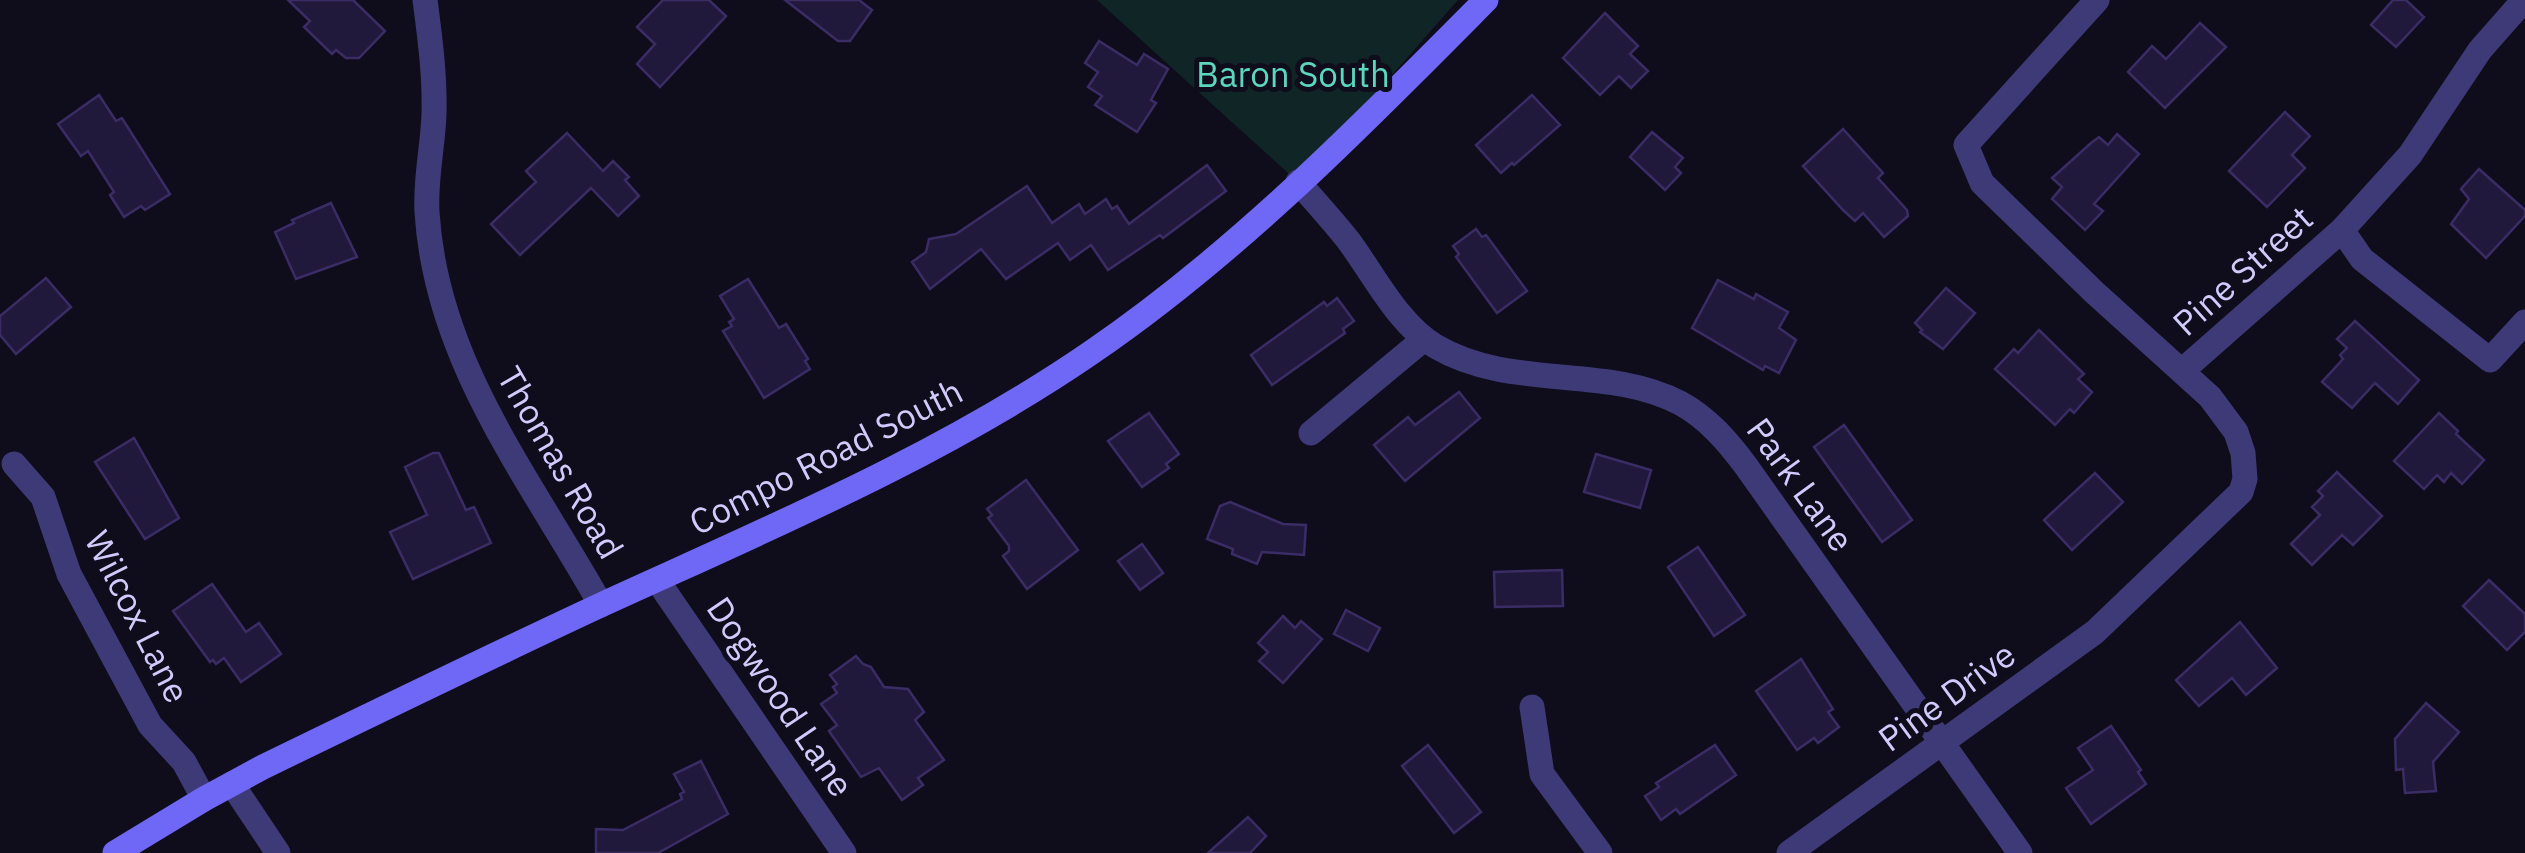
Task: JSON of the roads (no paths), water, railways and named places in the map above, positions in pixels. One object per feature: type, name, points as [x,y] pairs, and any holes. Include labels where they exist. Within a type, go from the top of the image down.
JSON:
[{"type":"main road","name":"Compo Road South","points":[[115,853],[204,798],[844,492],[1058,374],[1186,282],[1298,182],[1486,0]]},
{"type":"street","name":"Thomas Road","points":[[425,0],[434,89],[428,212],[449,314],[470,376],[496,432],[601,605]]},
{"type":"street","points":[[2097,0],[1966,145],[1982,184],[2123,318],[2184,370]]},
{"type":"street","name":"Pine Street","points":[[2140,591],[2230,506],[2245,479],[2236,432],[2184,370],[2342,230],[2410,155],[2480,50],[2524,0]]},
{"type":"street","name":"Park Lane","points":[[1298,182],[1424,339],[1487,368],[1648,391],[1682,404],[1704,420],[1746,466],[2020,853]]},
{"type":"street","points":[[2342,230],[2362,259],[2490,360],[2525,322]]},
{"type":"street","points":[[1312,433],[1424,339]]},
{"type":"street","name":"Wilcox Lane","points":[[14,464],[43,497],[70,574],[150,725],[184,762],[204,798]]},
{"type":"street","name":"Dogwood Lane","points":[[657,580],[844,853]]},
{"type":"street","name":"Pine Drive","points":[[1789,853],[2096,632],[2140,591]]},
{"type":"street","points":[[1532,708],[1542,774],[1600,853]]},
{"type":"street","points":[[232,784],[278,853]]},
{"type":"park label","name":"Baron South","points":[[1293,75]]}]
